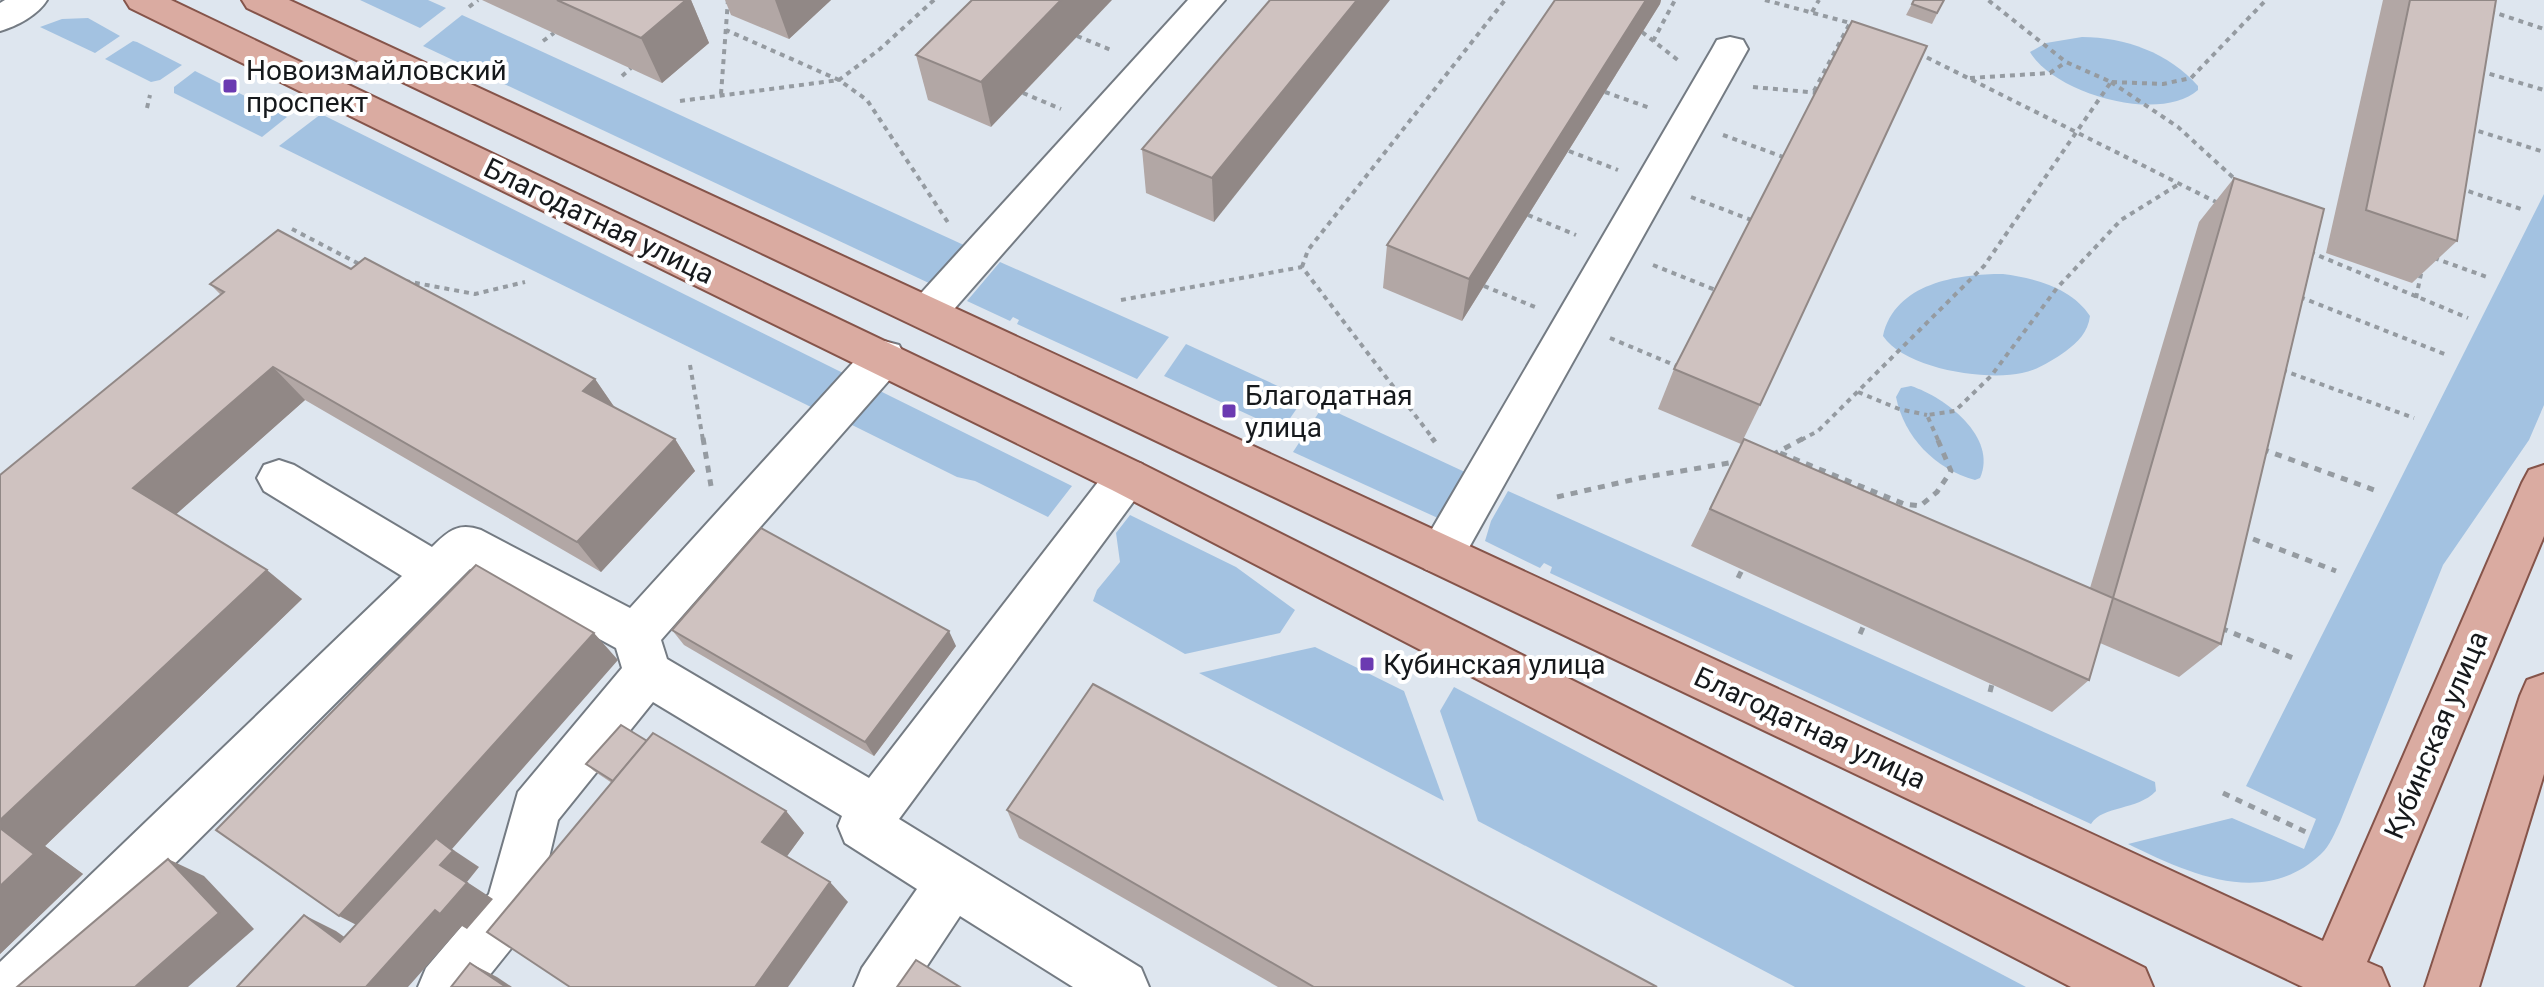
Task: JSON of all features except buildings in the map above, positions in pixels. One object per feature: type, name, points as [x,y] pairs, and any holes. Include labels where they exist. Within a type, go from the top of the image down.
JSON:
[{"type":"main road","name":"Благодатная улица","points":[[142,0],[1127,477],[2126,987]]},
{"type":"main road","name":"Благодатная улица","points":[[259,0],[1441,555],[2342,983]]},
{"type":"main road","name":"Кубинская улица","points":[[2342,983],[2544,483]]},
{"type":"main road","points":[[2452,987],[2544,696]]},
{"type":"main road","points":[[2527,749],[2544,809]]},
{"type":"lane","points":[[0,19],[30,0]]},
{"type":"lane","points":[[927,313],[1208,0]]},
{"type":"lane","points":[[1441,555],[1730,49]]},
{"type":"lane","points":[[445,987],[511,908],[536,809],[641,654],[884,357]]},
{"type":"lane","points":[[1122,987],[863,826],[1127,477]]},
{"type":"lane","points":[[279,478],[436,573]]},
{"type":"lane","points":[[13,987],[465,544],[641,654],[876,809]]},
{"type":"lane","points":[[881,987],[953,882]]},
{"type":"path","points":[[469,7],[478,0]]},
{"type":"path","points":[[721,94],[728,0]]},
{"type":"path","points":[[680,101],[839,80],[880,49],[934,0]]},
{"type":"path","points":[[1302,267],[1317,237],[1505,0]]},
{"type":"path","points":[[1653,41],[1675,0]]},
{"type":"path","points":[[1765,0],[1861,27]]},
{"type":"path","points":[[1812,12],[1819,0]]},
{"type":"path","points":[[1988,0],[2066,62],[2148,103],[2197,142],[2244,190]]},
{"type":"path","points":[[2111,82],[2163,84],[2191,78],[2266,0]]},
{"type":"path","points":[[2484,9],[2544,29]]},
{"type":"path","points":[[1814,91],[1850,23]]},
{"type":"path","points":[[726,30],[839,80],[867,100],[949,224]]},
{"type":"path","points":[[543,41],[554,33]]},
{"type":"path","points":[[1907,47],[2232,210]]},
{"type":"path","points":[[1968,78],[2050,73],[2066,62]]},
{"type":"path","points":[[622,76],[631,68]]},
{"type":"path","points":[[2472,68],[2544,90]]},
{"type":"path","points":[[1767,456],[1780,453],[1818,431],[1984,266],[2111,82]]},
{"type":"path","points":[[147,108],[150,95]]},
{"type":"path","points":[[2461,125],[2544,152]]},
{"type":"path","points":[[1858,392],[1899,409],[1927,415],[1955,411],[1991,376],[2057,288],[2121,220],[2179,184]]},
{"type":"path","points":[[2450,185],[2521,209]]},
{"type":"path","points":[[292,229],[370,270]]},
{"type":"path","points":[[2306,250],[2468,318]]},
{"type":"path","points":[[2416,298],[2425,255],[2487,277]]},
{"type":"path","points":[[1121,300],[1302,267]]},
{"type":"path","points":[[1302,267],[1435,442]]},
{"type":"path","points":[[398,280],[475,294],[525,282]]},
{"type":"path","points":[[2290,293],[2447,355]]},
{"type":"path","points":[[690,365],[705,458]]},
{"type":"path","points":[[2272,366],[2414,418]]},
{"type":"path","points":[[1780,453],[1904,504],[1920,506],[1937,492],[1951,471],[1927,415]]},
{"type":"path","points":[[2252,445],[2377,491]]},
{"type":"path","points":[[1557,497],[1640,478],[1741,461]]},
{"type":"path","points":[[2230,530],[2336,571]]},
{"type":"path","points":[[1738,578],[1742,570]]},
{"type":"path","points":[[2208,623],[2293,658]]},
{"type":"path","points":[[1860,634],[1864,625]]},
{"type":"path","points":[[1990,692],[1992,684]]},
{"type":"path","points":[[2223,793],[2310,834]]},
{"type":"shaded area","points":[[360,0],[428,0],[446,8],[420,28]]},
{"type":"shaded area","points":[[462,15],[966,246],[931,284],[423,46]]},
{"type":"shaded area","points":[[88,18],[120,36],[95,53],[40,27],[62,19]]},
{"type":"shaded area","points":[[2082,37],[2114,40],[2145,49],[2174,64],[2198,86],[2198,90],[2181,100],[2159,104],[2134,104],[2109,99],[2061,80],[2043,67],[2030,52],[2046,43]]},
{"type":"shaded area","points":[[133,41],[182,65],[160,80],[151,82],[105,59]]},
{"type":"shaded area","points":[[195,71],[287,117],[262,137],[174,93],[174,87]]},
{"type":"shaded area","points":[[321,114],[843,373],[811,407],[279,146]]},
{"type":"shaded area","points":[[2544,194],[2544,405],[2529,440],[2443,565],[2330,843],[2299,871],[2275,880],[2250,883],[2200,874],[2128,844],[2232,818],[2304,849],[2316,819],[2246,786]]},
{"type":"shaded area","points":[[1000,262],[1169,337],[1137,379],[1017,324],[1019,320],[1013,317],[1010,321],[967,301]]},
{"type":"shaded area","points":[[2003,274],[2052,286],[2073,298],[2090,316],[2082,336],[2066,351],[2034,370],[1988,375],[1968,374],[1927,364],[1909,357],[1883,336],[1900,304],[1914,293],[1948,280]]},
{"type":"shaded area","points":[[1186,344],[1304,398],[1282,430],[1164,376]]},
{"type":"shaded area","points":[[1911,386],[1953,409],[1975,434],[1982,448],[1984,463],[1980,478],[1975,480],[1947,468],[1914,438],[1896,397],[1901,388]]},
{"type":"shaded area","points":[[880,391],[1072,486],[1048,517],[975,481],[957,477],[850,424]]},
{"type":"shaded area","points":[[1323,406],[1467,473],[1440,519],[1293,452]]},
{"type":"shaded area","points":[[1508,491],[2155,782],[2156,791],[2140,802],[2096,818],[2091,824],[1550,573],[1552,567],[1544,563],[1540,568],[1485,541],[1491,521]]},
{"type":"shaded area","points":[[1130,515],[1236,567],[1295,610],[1280,633],[1185,654],[1093,601],[1097,590],[1120,562],[1116,533]]},
{"type":"shaded area","points":[[1315,647],[1404,691],[1444,801],[1199,673]]},
{"type":"shaded area","points":[[1454,687],[2026,987],[1795,987],[1478,821],[1440,711]]},
{"type":"place","name":"Новоизмайловский проспект","points":[[230,86]]},
{"type":"place","name":"Благодатная улица","points":[[1229,411]]},
{"type":"place","name":"Кубинская улица","points":[[1367,664]]}]
